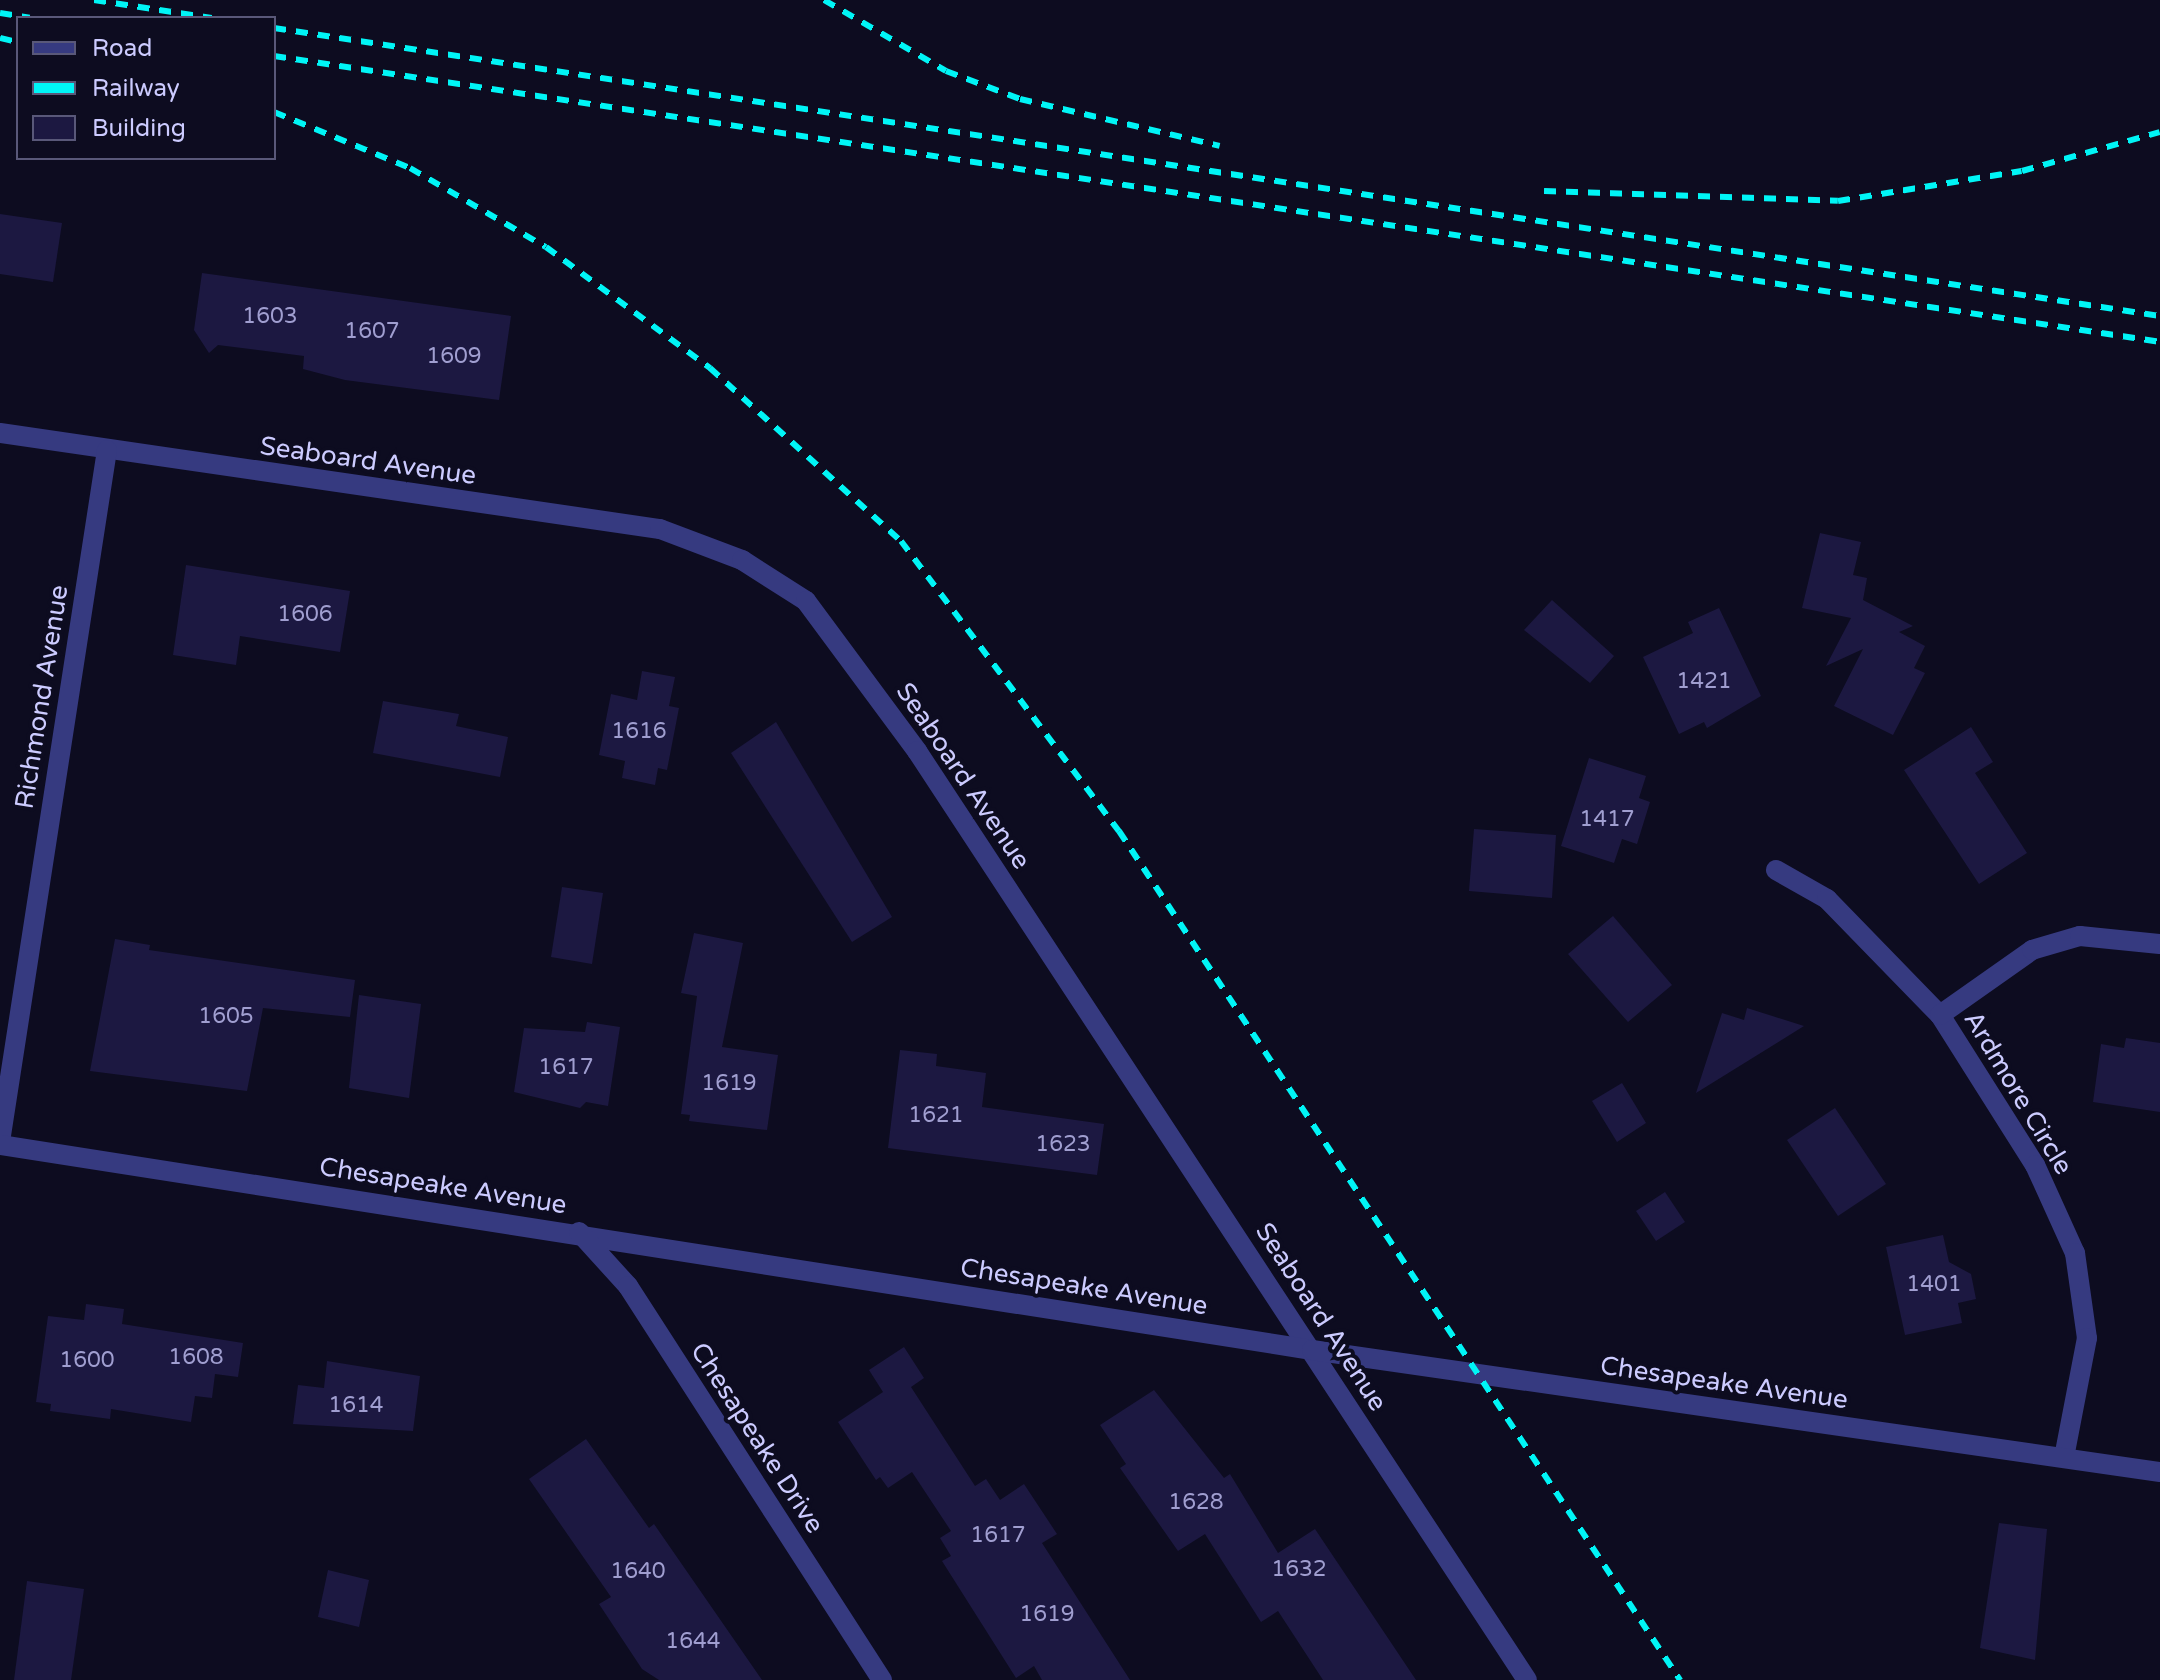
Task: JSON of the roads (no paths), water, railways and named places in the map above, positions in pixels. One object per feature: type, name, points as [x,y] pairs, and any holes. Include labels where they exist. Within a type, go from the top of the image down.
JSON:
[{"type":"street","name":"Seaboard Avenue","points":[[0,433],[660,529],[742,560],[806,601],[917,751],[1527,1680]]},
{"type":"street","name":"Richmond Avenue","points":[[0,1144],[107,450]]},
{"type":"street","name":"Ardmore Circle","points":[[1776,870],[1827,899],[1940,1015],[2035,1165],[2075,1253],[2087,1338],[2064,1458]]},
{"type":"street","points":[[1940,1015],[2032,950],[2080,936],[2160,944]]},
{"type":"street","name":"Chesapeake Avenue","points":[[0,1144],[579,1232],[1312,1350],[2160,1472]]},
{"type":"street","name":"Chesapeake Drive","points":[[579,1232],[628,1286],[882,1680]]},
{"type":"railway","points":[[94,0],[199,16]]},
{"type":"railway","points":[[824,0],[946,71],[1020,99],[1220,146]]},
{"type":"railway","points":[[0,13],[18,16]]},
{"type":"railway","points":[[276,28],[2160,316]]},
{"type":"railway","points":[[0,38],[16,42]]},
{"type":"railway","points":[[276,56],[2160,342]]},
{"type":"railway","points":[[276,113],[410,168],[546,247],[710,368],[901,541],[1119,831],[1680,1680]]},
{"type":"railway","points":[[1544,191],[1838,201],[2022,171],[2160,132]]}]
